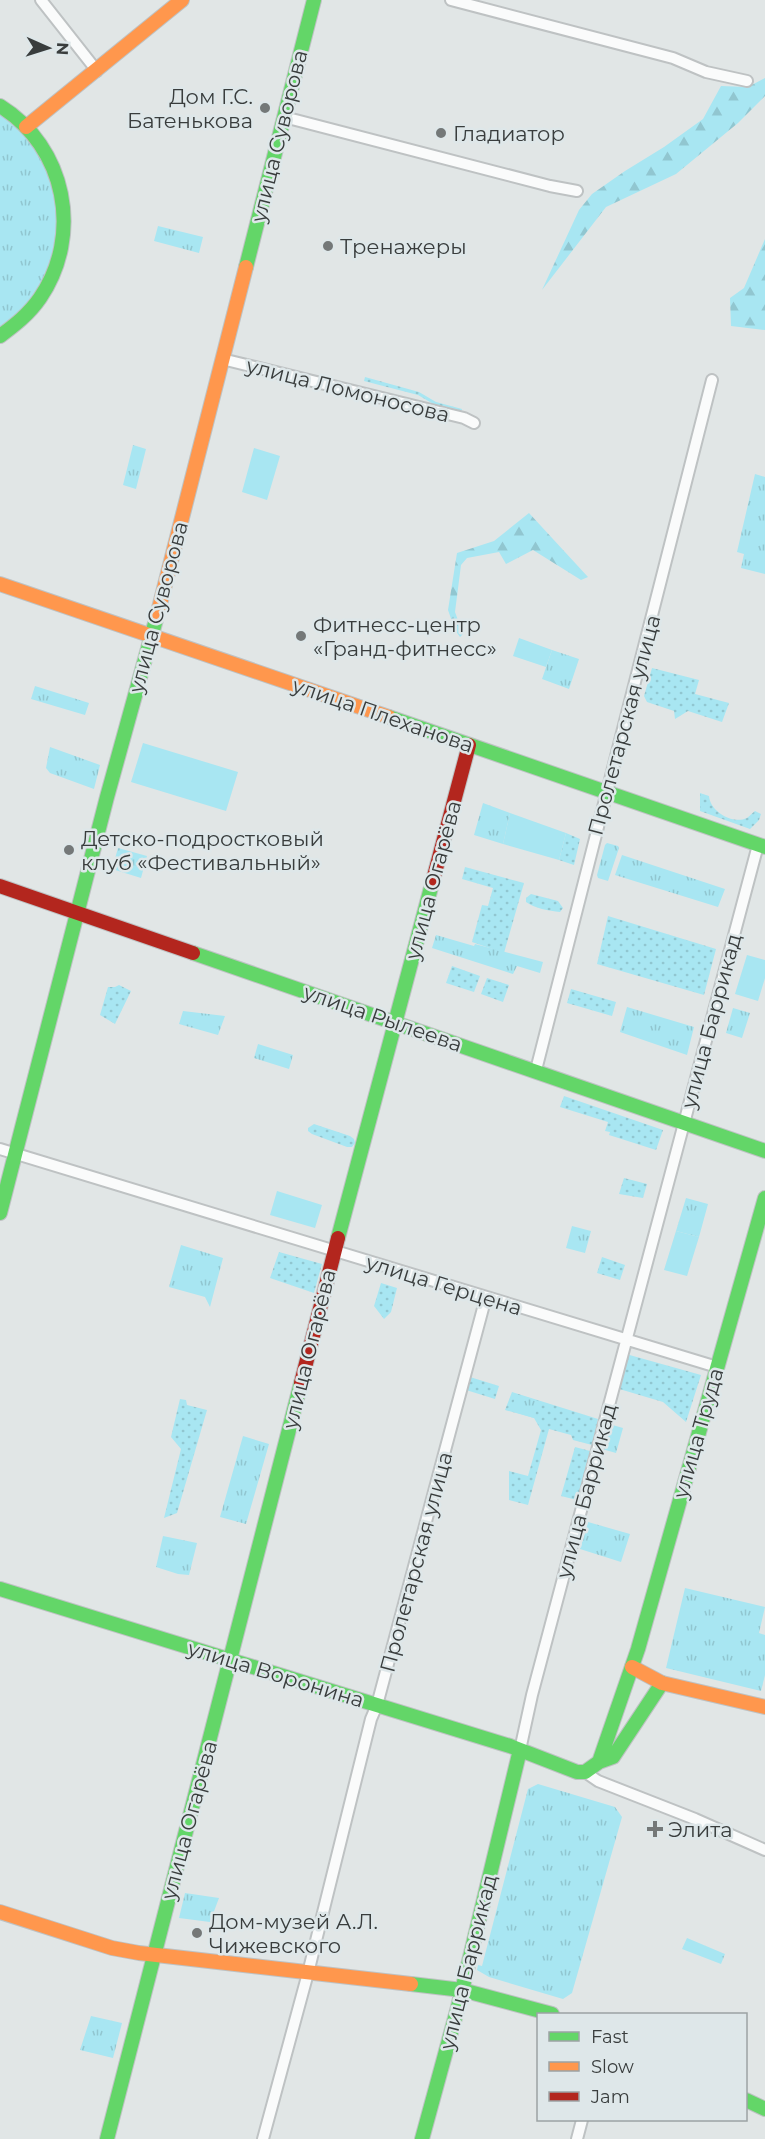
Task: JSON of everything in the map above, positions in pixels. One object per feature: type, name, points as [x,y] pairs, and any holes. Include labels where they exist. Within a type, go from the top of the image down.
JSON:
[{"type":"street","points":[[41,0],[97,71]]},
{"type":"street","points":[[26,127],[182,0]]},
{"type":"street","name":"улица Суворова","points":[[0,1213],[107,797],[152,635],[314,0]]},
{"type":"street","points":[[451,0],[673,58],[706,72],[747,81]]},
{"type":"street","points":[[0,106],[9,111],[38,140],[52,163],[61,187],[65,213],[64,239],[59,264],[48,288],[33,309],[14,327],[0,336]]},
{"type":"street","points":[[284,117],[577,191]]},
{"type":"street","name":"улица Ломоносова","points":[[222,359],[464,418],[474,423]]},
{"type":"street","name":"Пролетарская улица","points":[[536,1070],[712,380]]},
{"type":"street","name":"улица Плеханова","points":[[0,584],[761,846]]},
{"type":"street","name":"улица Огарёва","points":[[107,2139],[334,1251],[469,745]]},
{"type":"street","name":"улица Баррикад","points":[[422,2139],[462,1990],[514,1779],[532,1695],[684,1122],[761,846]]},
{"type":"street","name":"улица Рылеева","points":[[0,886],[765,1151]]},
{"type":"street","name":"улица Герцена","points":[[0,1149],[717,1367]]},
{"type":"street","name":"улица Труда","points":[[592,1767],[632,1667],[765,1198]]},
{"type":"street","name":"Пролетарская улица","points":[[262,2139],[308,1974],[371,1719],[378,1705],[486,1297]]},
{"type":"street","name":"улица Воронина","points":[[0,1589],[378,1705],[520,1750],[550,1763]]},
{"type":"street","points":[[632,1667],[662,1683],[765,1707]]},
{"type":"street","points":[[514,1779],[539,1764],[550,1763],[577,1772],[613,1757],[662,1683]]},
{"type":"street","points":[[592,1767],[598,1781],[695,1819],[765,1850]]},
{"type":"street","points":[[0,1912],[112,1948],[308,1974],[462,1990],[548,2013]]},
{"type":"street","points":[[747,2100],[765,2109]]},
{"type":"street","points":[[577,2139],[582,2121]]},
{"type":"green space","points":[[765,78],[765,96],[738,123],[676,174],[606,207],[542,290],[579,210],[592,194],[703,119],[721,86],[748,87]]},
{"type":"green space","points":[[0,112],[17,124],[51,170],[62,223],[43,287],[0,330]]},
{"type":"green space","points":[[158,226],[203,237],[199,253],[154,241]]},
{"type":"green space","points":[[765,239],[765,330],[731,326],[730,298],[744,288]]},
{"type":"green space","points":[[365,377],[419,392],[436,402],[462,409],[461,413],[435,405],[418,395],[364,381]]},
{"type":"green space","points":[[133,445],[146,449],[136,489],[123,485]]},
{"type":"green space","points":[[254,448],[280,456],[267,500],[242,492]]},
{"type":"green space","points":[[755,474],[765,477],[765,574],[741,568],[744,554],[737,552]]},
{"type":"green space","points":[[529,513],[588,577],[581,580],[533,550],[506,564],[499,552],[467,558],[461,565],[455,612],[463,634],[460,637],[448,610],[457,553],[494,541]]},
{"type":"green space","points":[[519,638],[552,650],[546,667],[513,656]]},
{"type":"green space","points":[[552,650],[579,659],[569,689],[542,679]]},
{"type":"green space","points":[[652,668],[699,680],[695,694],[729,703],[722,722],[688,711],[675,719],[674,711],[647,702],[644,696]]},
{"type":"green space","points":[[35,686],[89,703],[85,715],[31,699]]},
{"type":"green space","points":[[143,743],[238,772],[226,811],[131,782]]},
{"type":"green space","points":[[50,747],[100,765],[94,789],[50,773],[46,768]]},
{"type":"green space","points":[[700,793],[709,796],[713,807],[729,818],[741,820],[755,811],[761,814],[759,820],[750,829],[700,811]]},
{"type":"green space","points":[[483,803],[510,813],[503,844],[474,835]]},
{"type":"green space","points":[[510,813],[566,833],[559,860],[503,844]]},
{"type":"green space","points":[[566,833],[580,839],[574,865],[559,860]]},
{"type":"green space","points":[[607,843],[619,848],[608,881],[598,878],[597,875]]},
{"type":"green space","points":[[118,848],[147,856],[141,878],[112,869]]},
{"type":"green space","points":[[622,855],[725,889],[718,907],[615,875]]},
{"type":"green space","points":[[465,867],[524,883],[504,953],[472,942],[482,905],[488,906],[493,888],[462,879]]},
{"type":"green space","points":[[531,894],[558,901],[563,908],[560,912],[533,906],[526,902],[526,898]]},
{"type":"green space","points":[[608,916],[716,949],[704,995],[597,964]]},
{"type":"green space","points":[[436,935],[543,962],[540,973],[517,966],[513,974],[432,948]]},
{"type":"green space","points":[[747,955],[765,960],[765,978],[758,1001],[735,994]]},
{"type":"green space","points":[[452,966],[480,976],[474,992],[446,983]]},
{"type":"green space","points":[[487,978],[509,985],[503,1002],[481,994]]},
{"type":"green space","points":[[119,985],[131,991],[115,1024],[100,1015],[108,987]]},
{"type":"green space","points":[[571,989],[616,1002],[612,1016],[567,1003]]},
{"type":"green space","points":[[627,1007],[694,1027],[687,1055],[620,1032]]},
{"type":"green space","points":[[733,1008],[750,1013],[742,1038],[726,1033]]},
{"type":"green space","points":[[183,1011],[225,1016],[218,1035],[179,1024]]},
{"type":"green space","points":[[258,1044],[293,1055],[289,1069],[254,1058]]},
{"type":"green space","points":[[564,1096],[663,1130],[656,1150],[609,1135],[610,1132],[605,1131],[608,1122],[560,1107]]},
{"type":"green space","points":[[314,1124],[350,1136],[355,1143],[352,1147],[347,1147],[312,1134],[308,1128]]},
{"type":"green space","points":[[624,1178],[647,1184],[643,1198],[619,1194]]},
{"type":"green space","points":[[277,1191],[322,1205],[315,1228],[270,1215]]},
{"type":"green space","points":[[686,1198],[708,1204],[699,1237],[676,1231]]},
{"type":"green space","points":[[572,1226],[591,1231],[585,1253],[566,1248]]},
{"type":"green space","points":[[676,1231],[699,1237],[687,1276],[664,1270]]},
{"type":"green space","points":[[181,1245],[223,1258],[210,1307],[205,1297],[169,1287]]},
{"type":"green space","points":[[279,1252],[322,1264],[314,1293],[270,1278]]},
{"type":"green space","points":[[602,1257],[625,1265],[620,1280],[597,1273]]},
{"type":"green space","points":[[381,1283],[397,1288],[391,1312],[384,1319],[374,1306]]},
{"type":"green space","points":[[626,1354],[701,1375],[686,1422],[663,1402],[616,1388]]},
{"type":"green space","points":[[470,1377],[499,1386],[495,1399],[466,1390]]},
{"type":"green space","points":[[512,1392],[598,1419],[592,1445],[573,1440],[571,1435],[549,1429],[528,1505],[509,1500],[509,1471],[528,1476],[541,1430],[534,1418],[505,1410]]},
{"type":"green space","points":[[516,1394],[539,1401],[534,1418],[511,1411]]},
{"type":"green space","points":[[180,1399],[186,1400],[187,1405],[207,1410],[177,1513],[164,1518],[181,1449],[171,1437]]},
{"type":"green space","points":[[609,1424],[623,1428],[616,1453],[602,1449]]},
{"type":"green space","points":[[243,1436],[269,1444],[246,1524],[220,1517]]},
{"type":"green space","points":[[575,1447],[590,1451],[577,1500],[561,1496]]},
{"type":"green space","points":[[588,1522],[630,1534],[621,1562],[580,1549]]},
{"type":"green space","points":[[163,1536],[197,1543],[189,1575],[156,1567]]},
{"type":"green space","points":[[685,1588],[765,1607],[759,1633],[765,1635],[765,1675],[761,1691],[666,1668]]},
{"type":"green space","points":[[538,1784],[615,1807],[622,1817],[572,1993],[563,1999],[489,1977],[477,1970],[478,1965],[482,1966],[528,1789]]},
{"type":"green space","points":[[185,1893],[219,1898],[210,1922],[179,1918]]},
{"type":"green space","points":[[687,1938],[725,1954],[721,1964],[682,1949]]},
{"type":"green space","points":[[91,2016],[122,2023],[113,2058],[80,2050]]},
{"type":"traffic: fast","points":[[246,267],[314,0]]},
{"type":"traffic: fast","points":[[0,106],[22,123],[40,144],[53,168],[61,194],[64,220],[61,247],[53,273],[40,298],[22,319],[0,336]]},
{"type":"traffic: fast","points":[[0,1213],[107,797],[157,616]]},
{"type":"traffic: fast","points":[[389,717],[765,847]]},
{"type":"traffic: fast","points":[[338,1238],[433,880]]},
{"type":"traffic: fast","points":[[193,953],[765,1151]]},
{"type":"traffic: fast","points":[[599,1762],[638,1649],[765,1198]]},
{"type":"traffic: fast","points":[[107,2139],[301,1383]]},
{"type":"traffic: fast","points":[[0,1589],[510,1746],[577,1772],[585,1772],[599,1762],[613,1757],[662,1683]]},
{"type":"traffic: fast","points":[[422,2139],[458,2007],[520,1750]]},
{"type":"traffic: fast","points":[[411,1984],[462,1990],[548,2013]]},
{"type":"traffic: fast","points":[[747,2100],[765,2109]]},
{"type":"traffic: slow","points":[[26,127],[182,0]]},
{"type":"traffic: slow","points":[[157,616],[246,267]]},
{"type":"traffic: slow","points":[[0,584],[389,717]]},
{"type":"traffic: slow","points":[[632,1667],[662,1683],[765,1707]]},
{"type":"traffic: slow","points":[[0,1912],[112,1948],[139,1953],[411,1984]]},
{"type":"traffic: jam","points":[[433,880],[469,745]]},
{"type":"traffic: jam","points":[[0,886],[193,953]]},
{"type":"traffic: jam","points":[[301,1383],[338,1238]]},
{"type":"place","name":"Дом Г.С. Батенькова","points":[[265,108]]},
{"type":"place","name":"Гладиатор","points":[[441,133]]},
{"type":"place","name":"Тренажеры","points":[[328,246]]},
{"type":"place","name":"Фитнесс-центр «Гранд-фитнесс»","points":[[301,636]]},
{"type":"place","name":"Детско-подростковый клуб «Фестивальный»","points":[[69,850]]},
{"type":"place","name":"Элита","points":[[655,1829]]},
{"type":"place","name":"Дом-музей А.Л. Чижевского","points":[[197,1933]]}]
